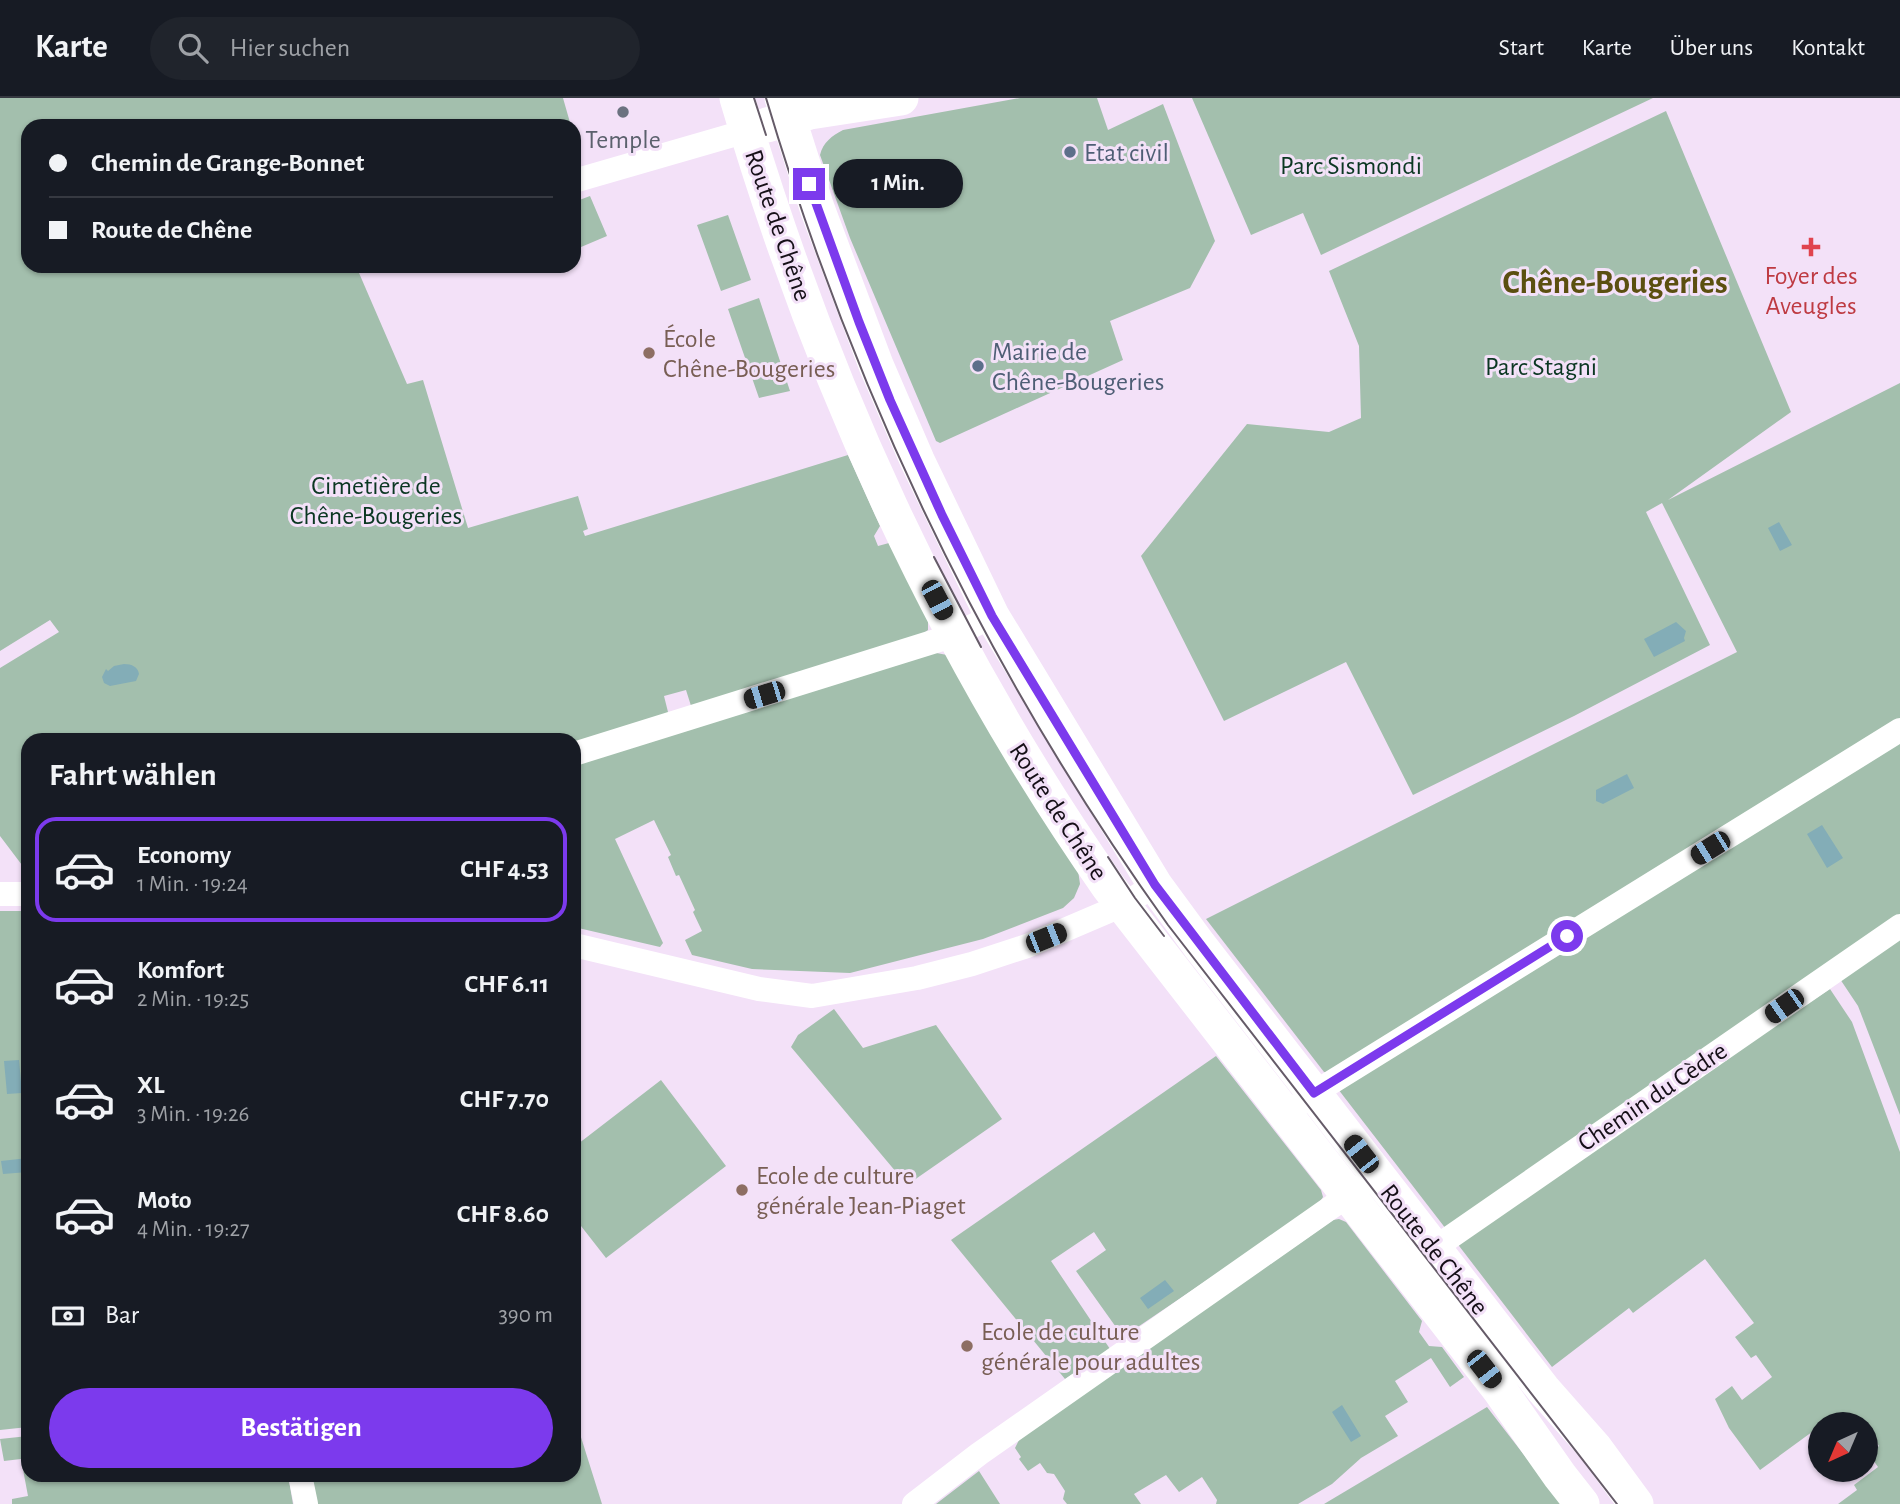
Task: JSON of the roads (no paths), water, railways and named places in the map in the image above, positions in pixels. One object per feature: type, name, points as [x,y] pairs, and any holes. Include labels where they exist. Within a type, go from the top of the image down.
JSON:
[{"type":"main road","name":"Route de Chêne","points":[[737,98],[794,274],[836,381],[897,519],[955,635],[1041,785],[1084,852],[1123,905],[1518,1413],[1582,1504]]},
{"type":"main road","points":[[747,131],[785,108],[830,108],[901,98]]},
{"type":"main road","name":"Route de Chêne","points":[[785,108],[830,246],[876,365],[942,515],[992,616],[1155,885],[1543,1389],[1595,1448],[1636,1504]]},
{"type":"street","points":[[581,179],[747,131]]},
{"type":"street","points":[[581,752],[955,635],[992,616]]},
{"type":"street","points":[[1287,1115],[1314,1093],[1900,730]]},
{"type":"street","points":[[581,947],[759,989],[812,996],[917,978],[972,964],[1027,946],[1123,905],[1155,885]]},
{"type":"street","points":[[0,894],[21,894]]},
{"type":"street","name":"Chemin du Cèdre","points":[[1405,1268],[1900,926]]},
{"type":"street","points":[[914,1504],[979,1454],[1377,1174]]},
{"type":"street","points":[[301,1482],[306,1504]]},
{"type":"tram line","points":[[754,98],[766,135]]},
{"type":"tram line","points":[[766,98],[801,208],[884,424],[932,528],[985,631],[1042,732],[1103,830],[1168,925],[1617,1504]]},
{"type":"tram line","points":[[934,557],[981,647]]},
{"type":"tram line","points":[[1108,857],[1164,936]]},
{"type":"place","name":"Temple","points":[[623,112]]},
{"type":"place","name":"Etat civil","points":[[1070,152]]},
{"type":"place","name":"Foyer des Aveugles","points":[[1811,247]]},
{"type":"place","name":"École Chêne-Bougeries","points":[[649,353]]},
{"type":"place","name":"Mairie de Chêne-Bougeries","points":[[978,366]]},
{"type":"place","name":"Ecole de culture générale Jean-Piaget","points":[[742,1190]]},
{"type":"place","name":"Ecole de culture générale pour adultes","points":[[967,1346]]},
{"type":"district","name":"Chêne-Bougeries","points":[[1615,281]]},
{"type":"park label","name":"Parc Sismondi","points":[[1351,165]]},
{"type":"park label","name":"Parc Stagni","points":[[1541,366]]},
{"type":"park label","name":"Cimetière de Chêne-Bougeries","points":[[376,500]]}]
